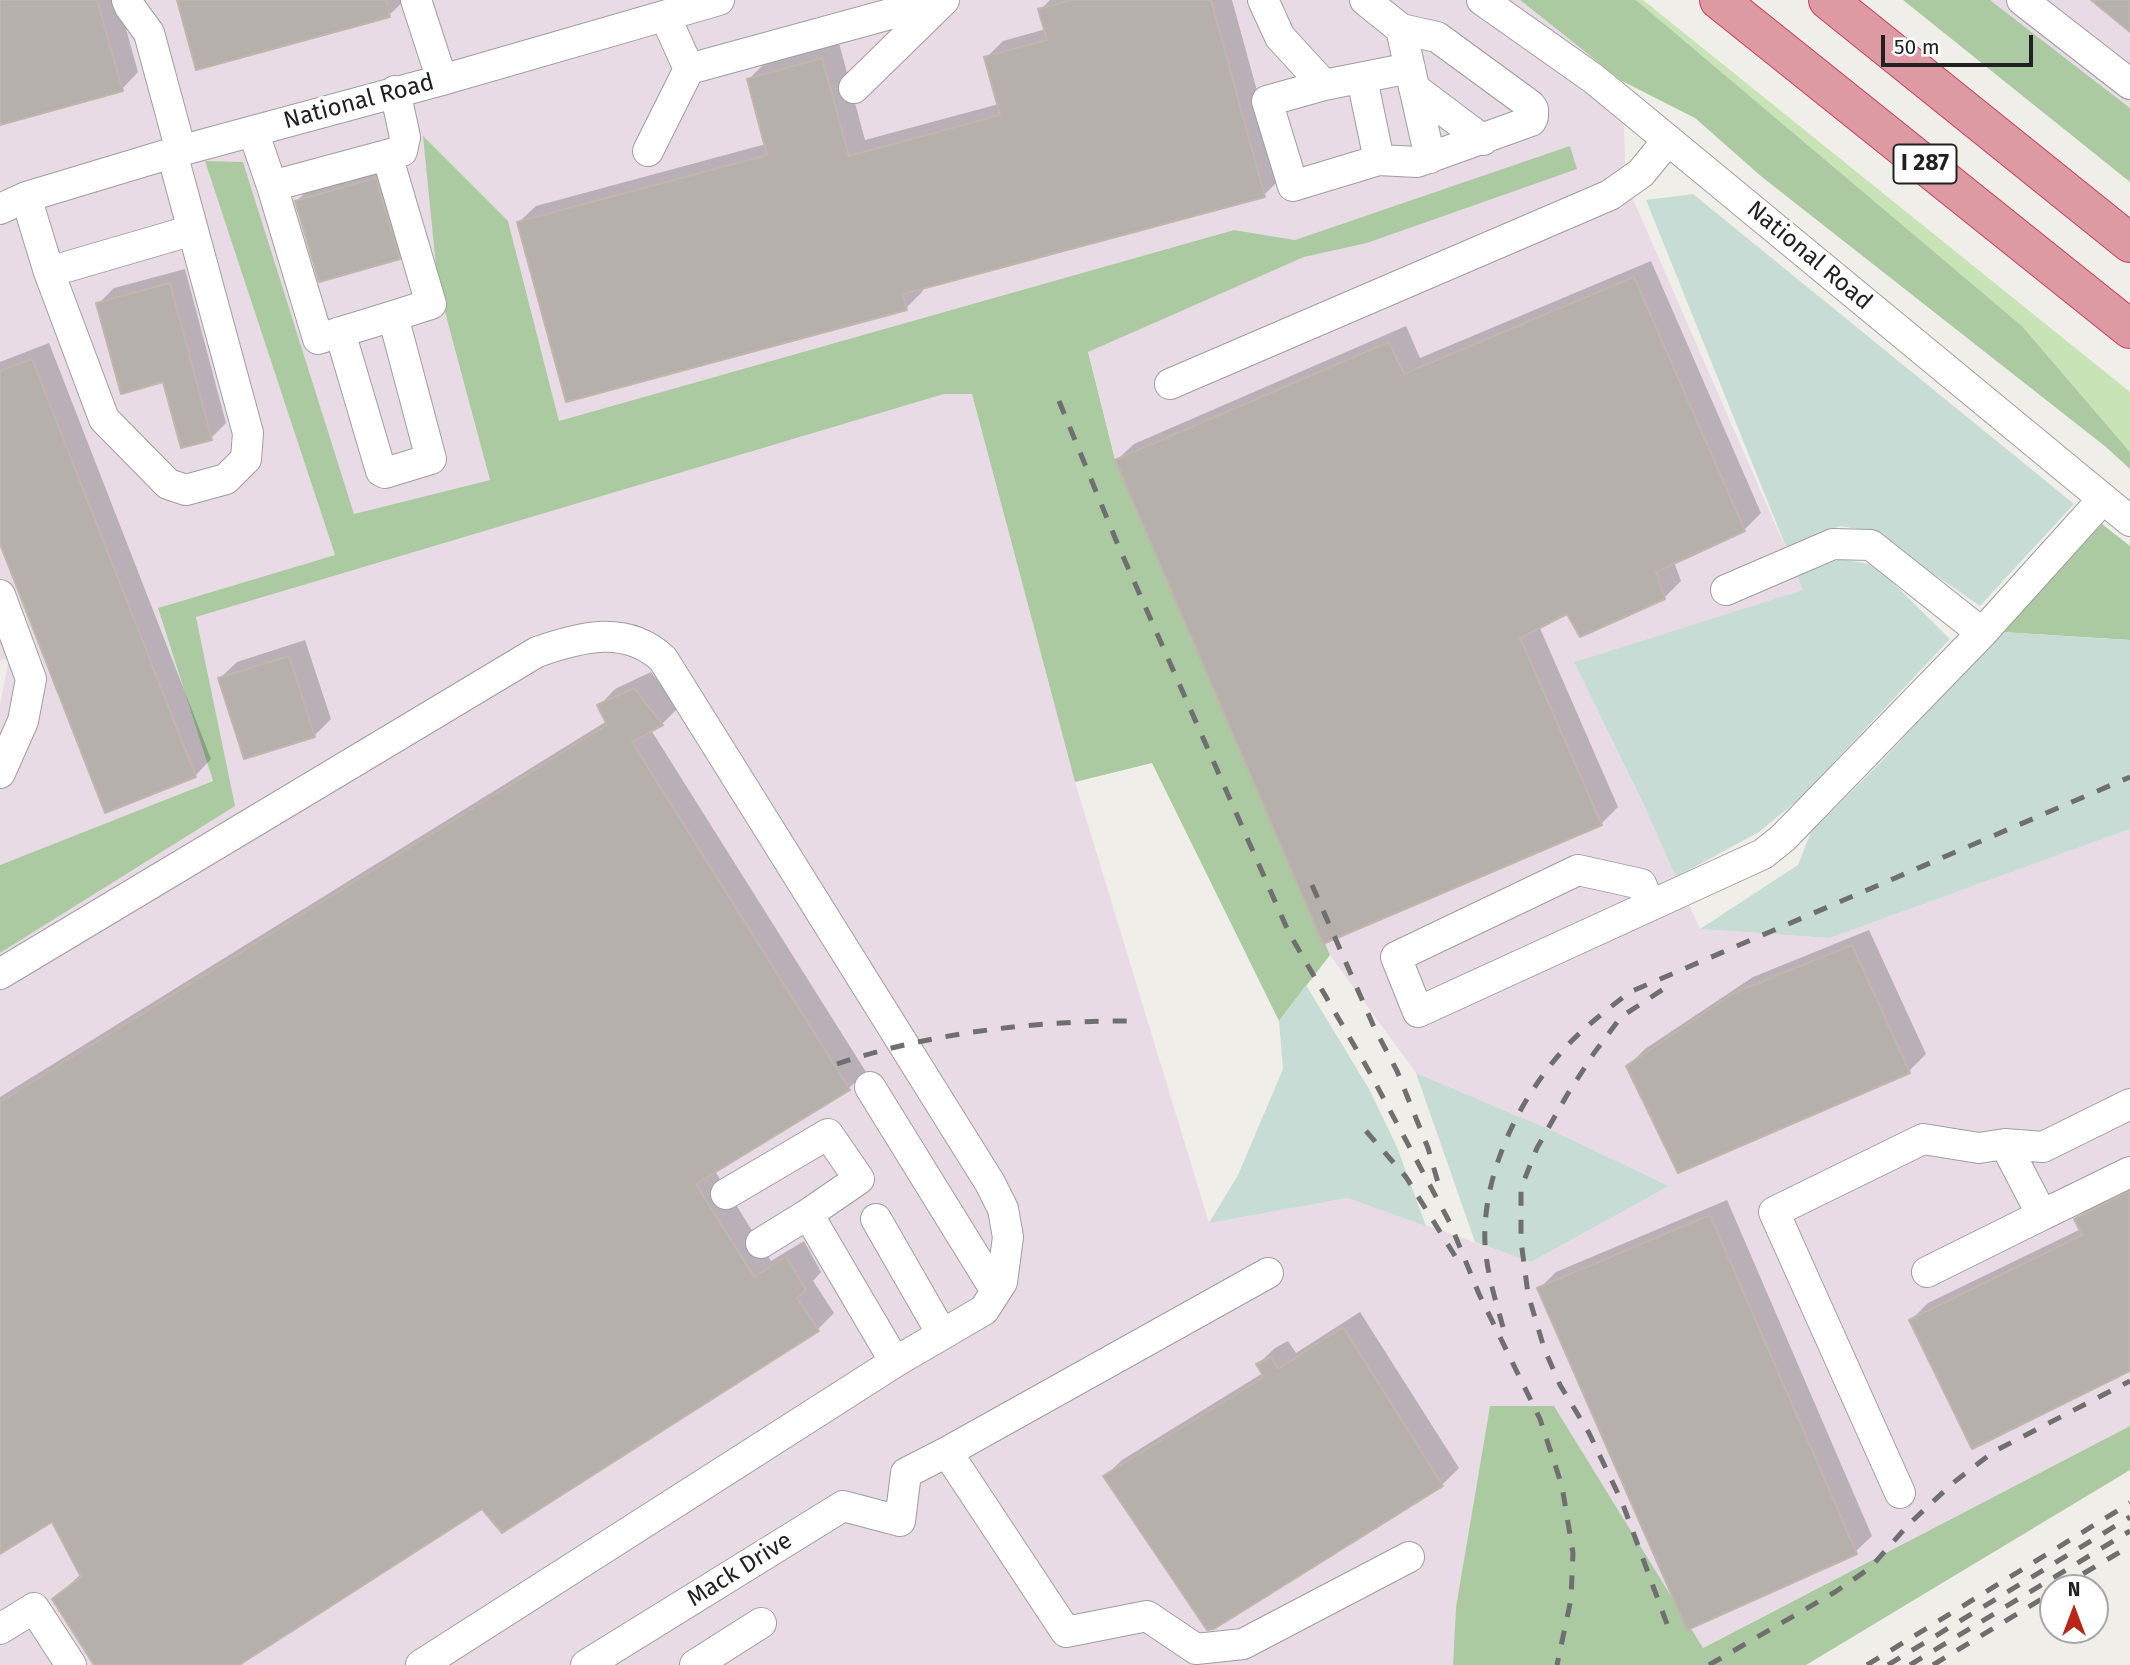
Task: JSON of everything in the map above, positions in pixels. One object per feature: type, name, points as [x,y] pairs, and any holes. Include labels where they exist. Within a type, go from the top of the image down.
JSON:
[{"type":"highway","name":"I 287","points":[[1719,0],[2130,329]]},
{"type":"highway","name":"I 287","points":[[1828,0],[2130,243]]},
{"type":"street","points":[[127,0],[149,33]]},
{"type":"street","points":[[13,203],[49,272],[104,419],[168,484],[186,490],[226,479],[246,459],[248,433],[193,230],[149,33],[155,0]]},
{"type":"street","points":[[416,0],[442,79]]},
{"type":"street","name":"National Road","points":[[13,203],[176,152],[719,0]]},
{"type":"street","points":[[648,151],[689,69],[943,0]]},
{"type":"street","points":[[854,88],[943,0]]},
{"type":"street","points":[[1263,0],[1280,37],[1324,85]]},
{"type":"street","points":[[1365,0],[1401,29],[1437,37],[1533,109],[1533,117],[1531,121],[1483,140],[1417,162],[1379,160],[1293,186],[1267,101],[1324,85],[1362,79],[1412,78],[1483,140]]},
{"type":"street","name":"National Road","points":[[1482,0],[1594,79],[2130,521]]},
{"type":"street","points":[[2022,0],[2130,84]]},
{"type":"street","points":[[665,16],[689,69]]},
{"type":"street","points":[[1401,29],[1430,158]]},
{"type":"street","points":[[1362,79],[1379,160]]},
{"type":"street","points":[[272,186],[401,150],[405,137],[395,91]]},
{"type":"street","points":[[253,131],[318,339],[431,304],[387,155]]},
{"type":"street","points":[[1170,384],[1610,195],[1641,173],[1668,140]]},
{"type":"street","points":[[49,272],[193,230]]},
{"type":"street","points":[[340,332],[381,471],[385,473],[431,459],[393,316]]},
{"type":"street","points":[[1650,905],[1640,884],[1578,870],[1396,957],[1418,1012],[1755,858],[1783,838],[1982,633],[2104,499]]},
{"type":"street","points":[[1726,590],[1832,544],[1871,545],[1982,633]]},
{"type":"street","points":[[0,596],[31,679],[23,721],[0,773]]},
{"type":"street","points":[[0,974],[537,652],[569,641],[613,635],[649,645],[663,659],[990,1183],[1003,1209],[1008,1237],[1002,1282],[984,1310],[895,1362],[421,1665]]},
{"type":"street","points":[[870,1087],[996,1291]]},
{"type":"street","points":[[1900,1493],[1774,1212],[1923,1139],[1979,1148],[2005,1144],[2043,1147],[2130,1104]]},
{"type":"street","points":[[726,1194],[828,1134],[859,1179],[761,1243]]},
{"type":"street","points":[[2005,1144],[2042,1215]]},
{"type":"street","points":[[1927,1272],[2130,1172]]},
{"type":"street","points":[[808,1214],[895,1362]]},
{"type":"street","points":[[876,1219],[942,1334]]},
{"type":"street","points":[[1268,1273],[947,1452],[1066,1632],[1147,1616],[1196,1649],[1243,1644],[1409,1557]]},
{"type":"street","name":"Mack Drive","points":[[591,1664],[843,1506],[900,1521],[906,1473],[947,1452]]},
{"type":"street","points":[[0,1629],[34,1608],[66,1663]]},
{"type":"street","points":[[705,1662],[761,1623]]},
{"type":"shaded area","points":[[0,0],[1520,0],[1622,81],[1626,183],[1804,590],[1574,662],[1644,805],[1700,929],[1830,938],[2130,829],[2130,1426],[1702,1648],[1554,1406],[1490,1406],[1456,1607],[1453,1665],[0,1665],[0,953],[234,806],[196,617],[944,394],[972,394],[1075,782],[1209,1223],[1348,1198],[1531,1262],[1669,1186],[1551,1130],[1416,1073],[1330,955],[1115,460],[1088,351],[1304,257],[1367,243],[1576,169],[1570,147],[1295,240],[1234,230],[559,421],[508,221],[438,286],[490,480],[354,515],[243,163],[206,161],[335,555],[158,608],[213,781],[0,865],[0,705],[9,658],[0,661]]},
{"type":"shaded area","points":[[1990,0],[2130,0],[2130,108]]},
{"type":"green space","points":[[1520,0],[1636,0],[2022,326],[2130,452],[2130,469],[2106,447],[1762,177],[1695,118],[1622,81]]},
{"type":"green space","points":[[1636,0],[1643,0],[2130,392],[2130,452],[2022,326]]},
{"type":"green space","points":[[1903,0],[1990,0],[2130,108],[2130,182]]},
{"type":"green space","points":[[423,136],[508,221],[559,421],[1234,230],[1295,240],[1570,146],[1577,169],[1367,243],[1304,257],[1088,352],[1115,460],[1330,955],[1279,1021],[1152,763],[1075,782],[972,394],[944,394],[196,617],[235,806],[0,953],[0,865],[213,781],[158,608],[335,555],[205,161],[243,162],[354,514],[490,480],[438,286]]},
{"type":"green space","points":[[1693,194],[2074,504],[1980,606],[1882,538],[1864,530],[1840,526],[1786,547],[1646,200]]},
{"type":"green space","points":[[2102,524],[2130,546],[2130,640],[2001,632]]},
{"type":"green space","points":[[1840,559],[1869,564],[1883,573],[1950,639],[1799,799],[1759,832],[1676,877],[1574,662],[1803,590],[1797,575]]},
{"type":"green space","points":[[2001,632],[2130,640],[2130,829],[1830,938],[1700,929],[1798,865],[1811,832],[1880,763]]},
{"type":"green space","points":[[1306,985],[1369,1089],[1397,1147],[1426,1226],[1348,1198],[1209,1223],[1238,1175],[1283,1069],[1279,1021]]},
{"type":"green space","points":[[1416,1073],[1551,1130],[1669,1186],[1531,1262],[1475,1242]]},
{"type":"green space","points":[[1490,1406],[1554,1406],[1703,1648],[2130,1426],[2130,1470],[1806,1665],[1453,1665],[1456,1607]]},
{"type":"building","points":[[0,0],[97,0],[123,91],[0,125]]},
{"type":"building","points":[[177,0],[386,0],[390,17],[196,70]]},
{"type":"building","points":[[1072,0],[1211,0],[1265,197],[903,294],[907,310],[566,402],[517,222],[767,155],[747,79],[822,58],[849,156],[1000,115],[984,57],[1047,40],[1038,9]]},
{"type":"building","points":[[2091,0],[2130,0],[2130,32]]},
{"type":"building","points":[[376,178],[400,259],[319,282],[295,201]]},
{"type":"building","points":[[1634,277],[1745,531],[1656,572],[1665,599],[1580,637],[1567,614],[1520,638],[1602,825],[1323,944],[1115,460],[1389,342],[1404,374]]},
{"type":"building","points":[[170,283],[212,440],[181,448],[163,382],[121,394],[96,303]]},
{"type":"building","points":[[32,359],[196,777],[105,813],[0,544],[0,371]]},
{"type":"building","points":[[289,656],[315,737],[244,759],[218,678]]},
{"type":"building","points":[[634,688],[663,725],[632,742],[850,1090],[696,1184],[754,1277],[786,1257],[806,1290],[797,1298],[819,1331],[502,1533],[482,1509],[239,1665],[94,1665],[52,1599],[81,1577],[52,1522],[0,1554],[0,1102],[607,725],[597,705]]},
{"type":"building","points":[[1852,945],[1910,1073],[1678,1173],[1626,1066],[1734,993]]},
{"type":"building","points":[[2130,1191],[2130,1371],[1972,1449],[1909,1320],[2082,1235],[2074,1219]]},
{"type":"building","points":[[1710,1215],[1857,1554],[1687,1630],[1537,1288]]},
{"type":"building","points":[[1343,1327],[1443,1486],[1214,1629],[1207,1630],[1103,1476],[1264,1377],[1256,1364],[1271,1357],[1278,1369]]},
{"type":"railway","points":[[1059,401],[1118,545],[1289,933],[1369,1071],[1450,1223],[1479,1294],[1540,1419],[1562,1486],[1573,1553],[1571,1599],[1557,1665]]},
{"type":"railway","points":[[1503,1327],[1486,1252],[1485,1227],[1493,1179],[1510,1131],[1535,1087],[1565,1048],[1588,1026],[1630,992],[2130,777]]},
{"type":"railway","points":[[1312,885],[1374,1027],[1397,1071],[1428,1148],[1441,1193]]},
{"type":"railway","points":[[1667,1624],[1622,1502],[1589,1433],[1560,1385],[1544,1348],[1528,1294],[1521,1241],[1521,1188],[1537,1148],[1594,1053],[1621,1017],[1671,984]]},
{"type":"railway","points":[[837,1064],[908,1044],[984,1030],[1061,1023],[1136,1021]]},
{"type":"railway","points":[[1366,1131],[1406,1177],[1455,1256]]},
{"type":"railway","points":[[1709,1665],[1835,1592],[1870,1568],[1909,1524],[1953,1483],[1993,1452],[2130,1381]]},
{"type":"railway","points":[[1867,1665],[2130,1503]]},
{"type":"railway","points":[[1888,1665],[2130,1517]]},
{"type":"railway","points":[[1910,1665],[2130,1531]]},
{"type":"railway","points":[[2083,1574],[2130,1546]]},
{"type":"railway","points":[[1933,1665],[2039,1601]]}]
